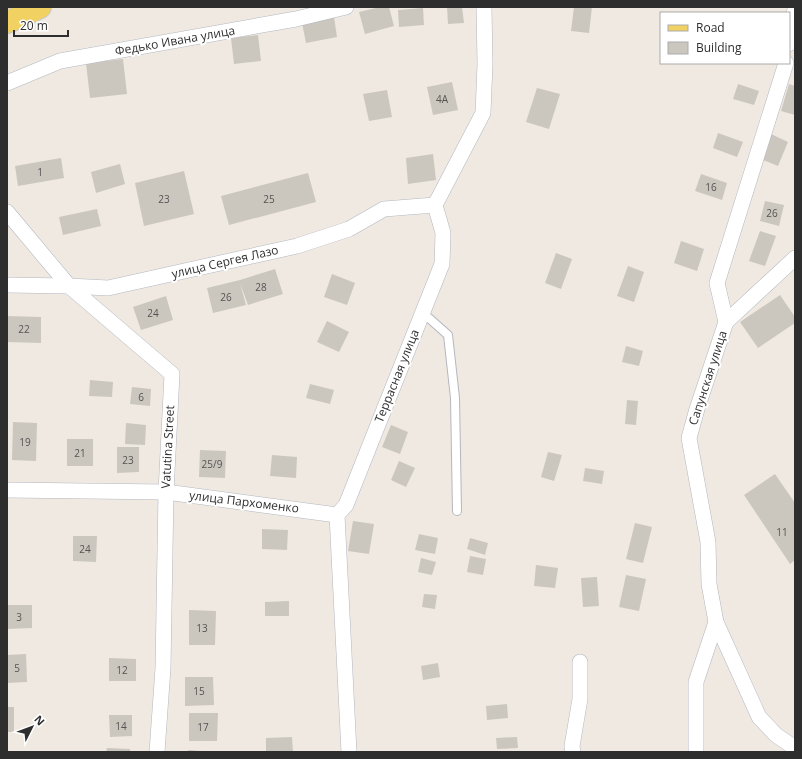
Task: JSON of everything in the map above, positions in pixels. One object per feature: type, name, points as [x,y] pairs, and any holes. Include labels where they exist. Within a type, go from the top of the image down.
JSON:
[{"type":"main road","points":[[7,22],[40,7]]},
{"type":"street","name":"Федько Ивана улица","points":[[7,83],[60,61],[296,19],[346,7]]},
{"type":"street","points":[[435,205],[483,113],[485,64],[484,7]]},
{"type":"street","points":[[790,38],[795,9]]},
{"type":"street","name":"Сапунская улица","points":[[786,64],[717,283],[726,322],[689,438],[708,542],[709,584],[716,622],[759,717],[776,734],[795,748]]},
{"type":"street","name":"улица Сергея Лазо","points":[[7,285],[108,288],[298,246],[349,229],[384,209],[435,205]]},
{"type":"street","name":"Террасная улица","points":[[337,515],[346,505],[442,264],[444,233],[435,205]]},
{"type":"street","name":"Vatutina Street","points":[[7,212],[69,286],[172,374],[166,492],[163,668],[157,752]]},
{"type":"street","points":[[726,322],[795,258]]},
{"type":"street","name":"улица Пархоменко","points":[[7,490],[166,492],[337,515]]},
{"type":"street","points":[[337,515],[349,752]]},
{"type":"street","points":[[696,752],[696,682],[716,622]]},
{"type":"street","points":[[573,752],[572,746],[580,699],[580,662]]},
{"type":"lane","points":[[422,312],[448,336],[455,398],[457,511]]},
{"type":"building","points":[[380,7],[389,7],[394,26],[365,34],[359,12]]},
{"type":"building","points":[[447,7],[462,7],[464,23],[448,24]]},
{"type":"building","points":[[574,7],[592,7],[589,33],[571,31]]},
{"type":"building","points":[[423,8],[424,25],[399,27],[398,10]]},
{"type":"building","points":[[334,17],[337,37],[306,43],[302,23]]},
{"type":"building","points":[[258,35],[261,61],[234,64],[231,38]]},
{"type":"building","points":[[123,59],[127,94],[90,98],[86,63]]},
{"type":"building","points":[[452,82],[458,110],[433,115],[427,87]]},
{"type":"building","points":[[738,84],[759,91],[754,105],[733,99]]},
{"type":"building","points":[[789,84],[795,86],[795,115],[781,111]]},
{"type":"building","points":[[537,88],[560,94],[549,129],[526,122]]},
{"type":"building","points":[[387,90],[392,117],[369,121],[363,94]]},
{"type":"building","points":[[718,133],[743,142],[737,157],[713,148]]},
{"type":"building","points":[[771,134],[788,142],[778,166],[761,159]]},
{"type":"building","points":[[433,154],[436,180],[408,184],[406,158]]},
{"type":"building","points":[[61,158],[64,178],[18,186],[15,166]]},
{"type":"building","points":[[120,164],[125,184],[96,193],[91,172]]},
{"type":"building","points":[[184,171],[194,214],[144,226],[135,183]]},
{"type":"building","points":[[308,173],[316,202],[229,225],[221,196]]},
{"type":"building","points":[[701,174],[727,183],[722,200],[695,191]]},
{"type":"building","points":[[765,201],[784,205],[779,226],[760,221]]},
{"type":"building","points":[[97,209],[101,226],[63,235],[59,217]]},
{"type":"building","points":[[760,231],[776,236],[765,266],[749,261]]},
{"type":"building","points":[[681,241],[704,249],[697,271],[674,263]]},
{"type":"building","points":[[556,253],[572,259],[561,289],[545,283]]},
{"type":"building","points":[[628,266],[644,272],[634,302],[617,296]]},
{"type":"building","points":[[275,269],[283,294],[248,305],[240,283],[246,305],[213,313],[207,288]]},
{"type":"building","points":[[332,274],[355,283],[347,305],[324,297]]},
{"type":"building","points":[[780,295],[795,317],[795,323],[758,348],[740,322]]},
{"type":"building","points":[[166,296],[173,320],[141,330],[133,307]]},
{"type":"building","points":[[7,316],[41,317],[41,343],[7,342]]},
{"type":"building","points":[[327,321],[349,332],[339,352],[317,342]]},
{"type":"building","points":[[626,346],[643,351],[639,366],[622,362]]},
{"type":"building","points":[[90,380],[113,382],[112,397],[89,396]]},
{"type":"building","points":[[310,384],[334,390],[330,404],[306,398]]},
{"type":"building","points":[[132,387],[151,389],[150,406],[130,404]]},
{"type":"building","points":[[627,400],[638,401],[636,425],[625,424]]},
{"type":"building","points":[[13,422],[37,423],[36,461],[12,460]]},
{"type":"building","points":[[126,423],[146,425],[145,445],[125,444]]},
{"type":"building","points":[[391,425],[408,432],[400,454],[382,447]]},
{"type":"building","points":[[67,439],[93,439],[93,466],[67,466]]},
{"type":"building","points":[[117,447],[139,447],[139,472],[117,473]]},
{"type":"building","points":[[200,450],[226,451],[225,478],[199,477]]},
{"type":"building","points":[[548,452],[562,455],[554,481],[541,477]]},
{"type":"building","points":[[272,455],[297,457],[296,478],[270,476]]},
{"type":"building","points":[[399,461],[415,468],[406,487],[391,480]]},
{"type":"building","points":[[585,468],[604,471],[602,484],[583,481]]},
{"type":"building","points":[[775,474],[795,503],[795,560],[790,564],[744,495]]},
{"type":"building","points":[[353,521],[374,524],[369,554],[348,551]]},
{"type":"building","points":[[635,523],[652,527],[643,563],[626,559]]},
{"type":"building","points":[[262,529],[288,530],[287,550],[262,549]]},
{"type":"building","points":[[419,534],[438,538],[435,554],[415,550]]},
{"type":"building","points":[[73,536],[97,536],[96,562],[73,561]]},
{"type":"building","points":[[470,538],[488,543],[485,555],[467,549]]},
{"type":"building","points":[[470,556],[486,559],[483,575],[467,572]]},
{"type":"building","points":[[421,558],[436,562],[432,575],[418,572]]},
{"type":"building","points":[[536,565],[558,568],[555,588],[534,586]]},
{"type":"building","points":[[626,575],[646,579],[639,611],[619,607]]},
{"type":"building","points":[[597,577],[599,606],[583,607],[581,578]]},
{"type":"building","points":[[424,594],[437,595],[435,609],[422,607]]},
{"type":"building","points":[[289,601],[289,616],[265,616],[265,602]]},
{"type":"building","points":[[7,605],[32,605],[32,628],[7,629]]},
{"type":"building","points":[[189,610],[216,611],[215,645],[189,645]]},
{"type":"building","points":[[26,654],[27,682],[7,683],[7,655]]},
{"type":"building","points":[[109,658],[136,659],[136,681],[109,681]]},
{"type":"building","points":[[438,663],[440,677],[423,680],[421,666]]},
{"type":"building","points":[[185,677],[213,677],[214,705],[185,706]]},
{"type":"building","points":[[507,704],[508,718],[487,720],[486,706]]},
{"type":"building","points":[[7,707],[14,707],[14,732],[7,732]]},
{"type":"building","points":[[189,713],[218,713],[217,741],[189,741]]},
{"type":"building","points":[[109,715],[132,715],[132,736],[110,737]]},
{"type":"building","points":[[292,737],[293,752],[266,752],[266,738]]},
{"type":"building","points":[[517,737],[518,748],[497,749],[496,738]]},
{"type":"building","points":[[107,748],[130,749],[130,752],[106,752]]},
{"type":"building","points":[[188,750],[202,751],[202,752],[188,752]]}]
